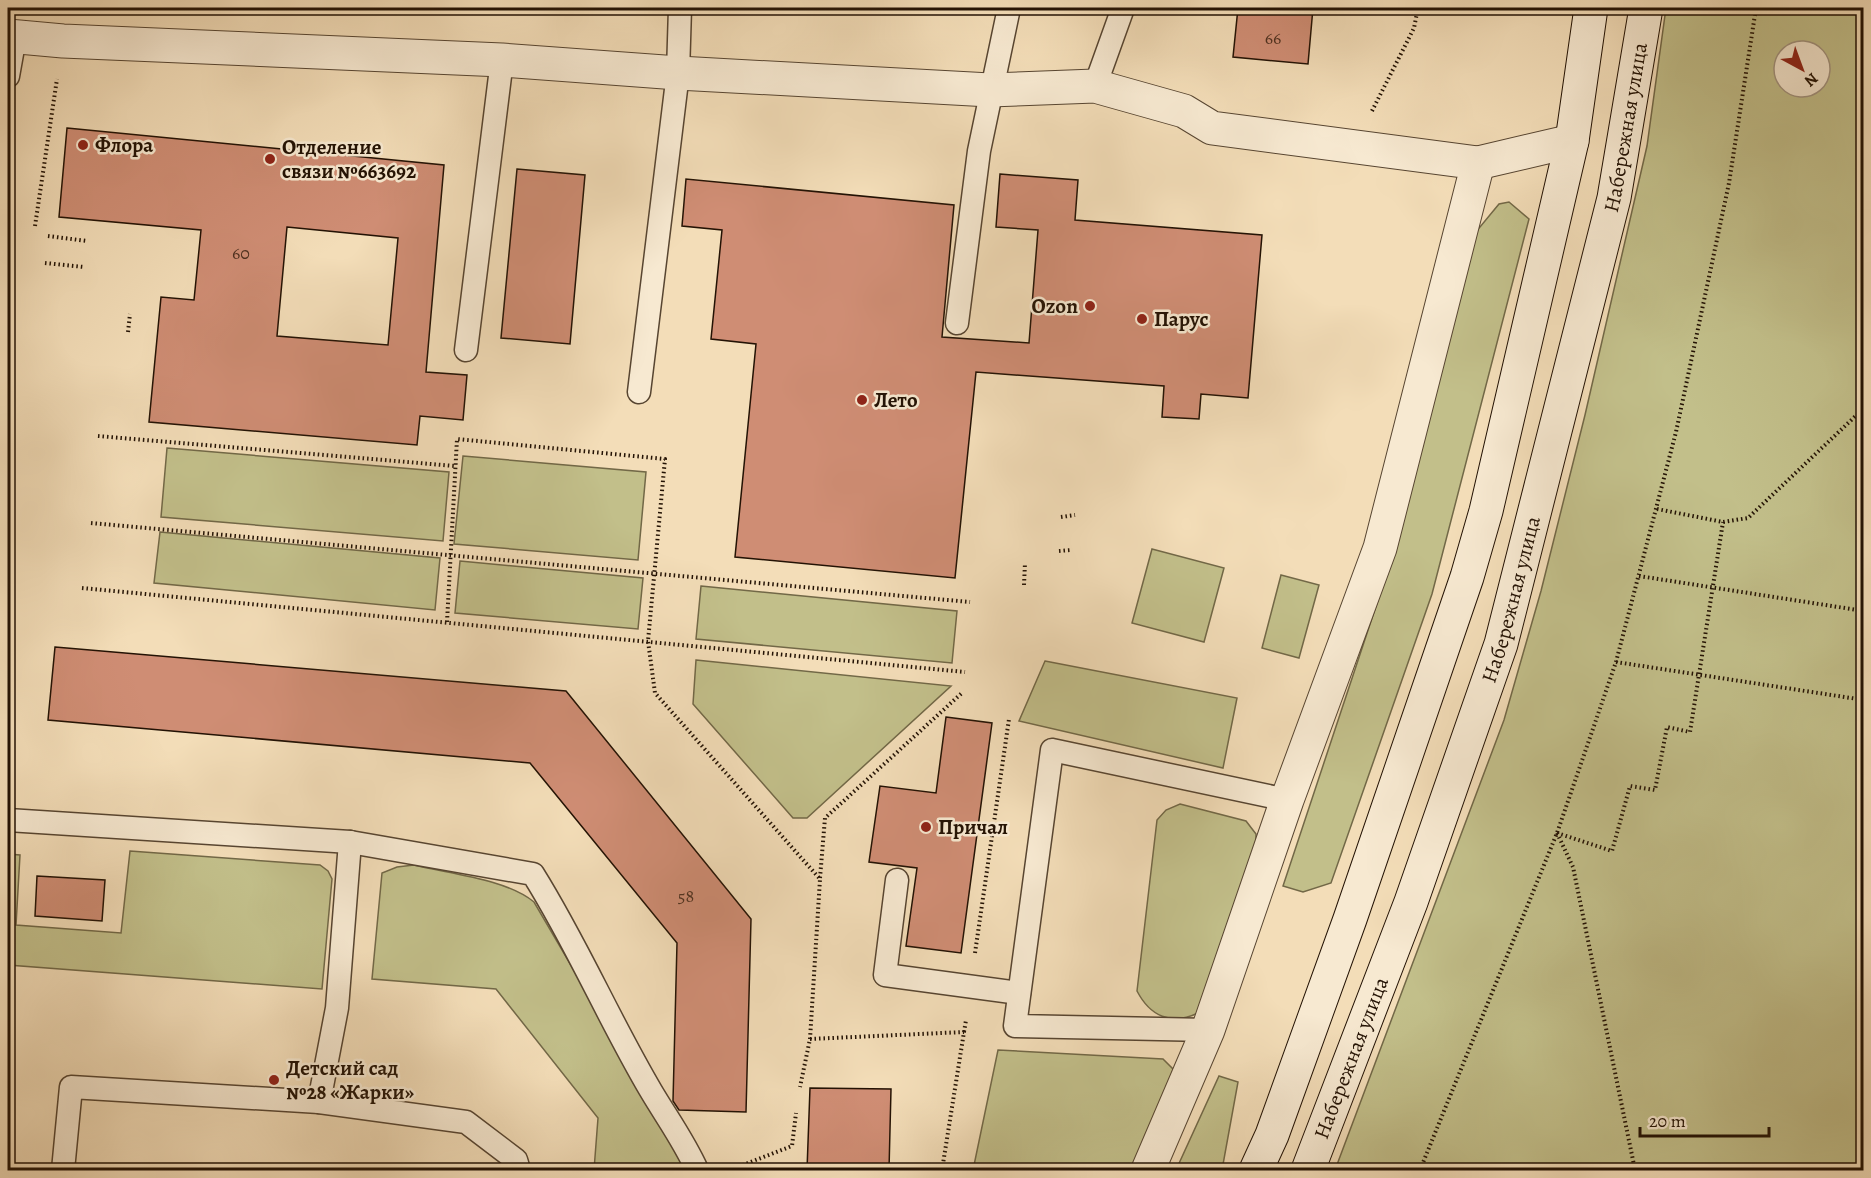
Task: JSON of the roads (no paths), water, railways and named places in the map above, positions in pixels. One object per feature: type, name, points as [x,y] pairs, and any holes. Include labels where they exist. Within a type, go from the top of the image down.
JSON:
[{"type":"street","points":[[1256,1170],[1272,1135],[1350,919],[1467,577],[1486,511],[1572,141],[1591,8]]},
{"type":"street","name":"Набережная улица","points":[[1308,1170],[1411,902],[1501,644],[1614,198],[1646,8]]},
{"type":"street","points":[[11,37],[502,60],[678,73],[990,90],[1095,86],[1184,111],[1212,128],[1478,163],[1572,141]]},
{"type":"street","points":[[1148,1170],[1208,1030],[1287,800],[1380,548],[1478,163]]},
{"type":"lane","points":[[639,392],[678,73],[680,8]]},
{"type":"lane","points":[[957,323],[979,151],[1009,8]]},
{"type":"lane","points":[[1095,86],[1124,8]]},
{"type":"lane","points":[[8,76],[11,37]]},
{"type":"lane","points":[[466,350],[502,60]]},
{"type":"lane","points":[[1208,1030],[1015,1026],[1052,750],[1287,800]]},
{"type":"lane","points":[[8,820],[350,842],[533,874],[562,920],[651,1091],[684,1142],[697,1170]]},
{"type":"lane","points":[[319,1102],[337,1008],[350,842]]},
{"type":"lane","points":[[897,880],[885,975],[1019,993]]},
{"type":"lane","points":[[63,1170],[71,1087],[319,1102],[466,1122],[516,1160],[519,1170]]},
{"type":"place","name":"Флора","points":[[83,145]]},
{"type":"place","name":"Отделение связи №663692","points":[[270,159]]},
{"type":"place","name":"Ozon","points":[[1090,306]]},
{"type":"place","name":"Парус","points":[[1142,319]]},
{"type":"place","name":"Лето","points":[[862,400]]},
{"type":"place","name":"Причал","points":[[926,827]]},
{"type":"place","name":"Детский сад №28 «Жарки»","points":[[274,1080]]}]
